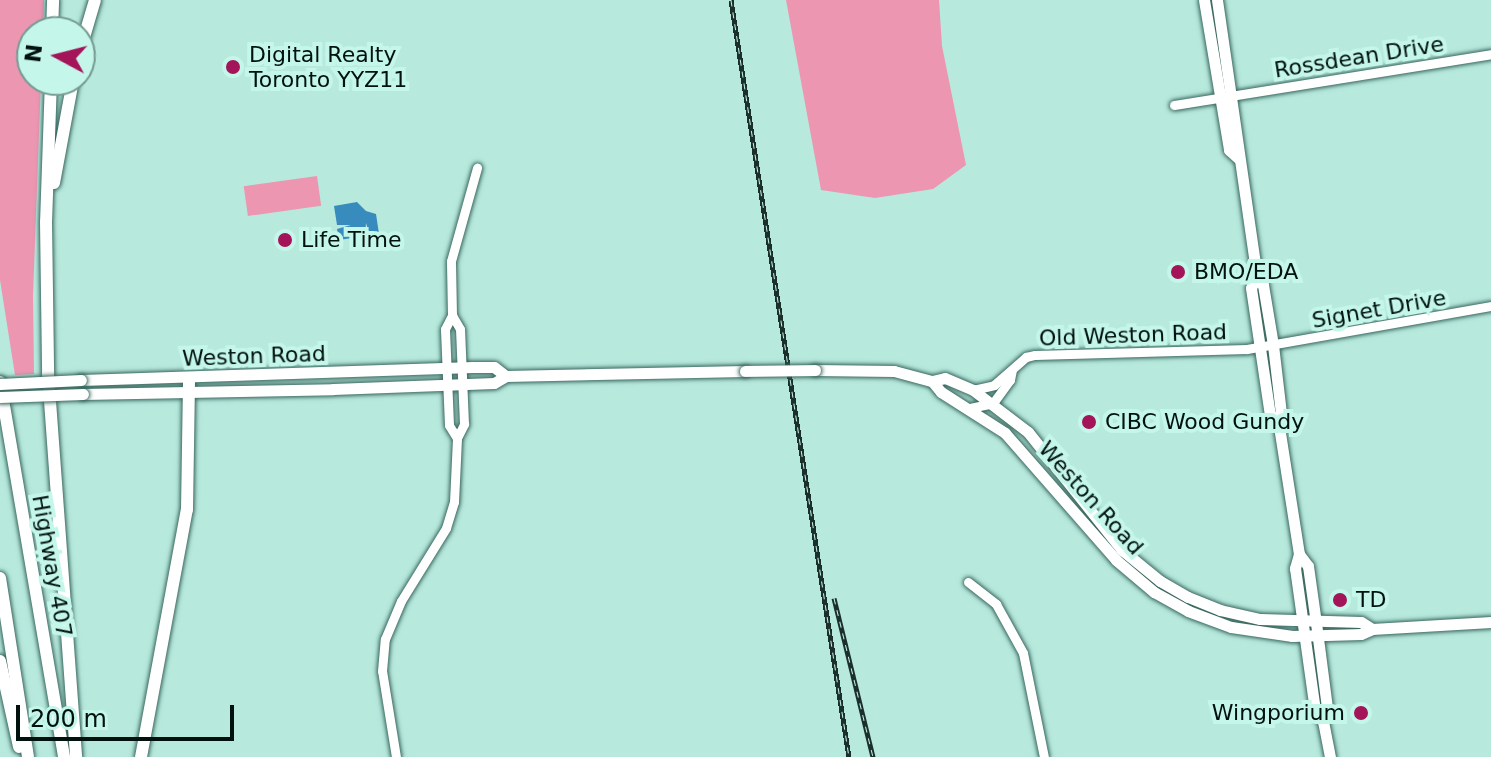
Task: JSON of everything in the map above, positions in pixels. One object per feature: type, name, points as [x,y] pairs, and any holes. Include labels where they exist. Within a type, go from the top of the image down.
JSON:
[{"type":"highway","points":[[51,96],[47,258],[50,415],[76,757]]},
{"type":"highway","points":[[47,258],[57,159],[70,96]]},
{"type":"highway","name":"Highway 407","points":[[0,383],[64,757]]},
{"type":"highway","points":[[141,757],[187,510],[189,385]]},
{"type":"highway","points":[[0,578],[28,757]]},
{"type":"highway","points":[[0,661],[21,757]]},
{"type":"main road","points":[[1204,0],[1239,159],[1257,276],[1263,285],[1267,346],[1281,413],[1278,420],[1299,554],[1295,568],[1310,622],[1318,636],[1327,708],[1323,721]]},
{"type":"main road","points":[[1217,0],[1227,97]]},
{"type":"main road","name":"Weston Road","points":[[0,397],[83,394],[446,367],[494,367],[506,376]]},
{"type":"main road","name":"Weston Road","points":[[0,383],[81,380],[189,385],[494,383],[506,376],[815,370],[894,371],[932,381],[945,378],[993,403],[1028,432],[1122,550],[1160,581],[1220,610],[1260,619],[1361,622],[1372,629]]},
{"type":"main road","name":"Weston Road","points":[[932,381],[941,392],[1005,433],[1116,560],[1154,592],[1188,611],[1231,627],[1305,636],[1491,622]]},
{"type":"main road","points":[[1310,622],[1305,636],[1315,710],[1323,721],[1330,757]]},
{"type":"street","name":"Rossdean Drive","points":[[1174,105],[1491,54]]},
{"type":"street","points":[[457,438],[449,425],[445,329],[452,315],[451,261],[477,168]]},
{"type":"street","name":"Signet Drive","points":[[1267,346],[1491,306]]},
{"type":"street","points":[[396,757],[383,684],[385,639],[401,601],[446,528],[454,502],[457,438],[464,424],[460,329],[452,315]]},
{"type":"street","name":"Old Weston Road","points":[[973,390],[994,385],[1026,357],[1035,355],[1267,346]]},
{"type":"street","name":"Old Weston Road","points":[[993,403],[1010,380],[1012,370]]},
{"type":"street","points":[[970,408],[993,403]]},
{"type":"street","points":[[968,582],[996,604],[1023,653],[1044,757]]},
{"type":"shaded area","points":[[0,0],[44,0],[44,16],[16,16],[16,96],[40,96],[33,296],[34,374],[15,375],[0,280]]},
{"type":"shaded area","points":[[786,0],[939,0],[942,46],[966,165],[933,189],[875,198],[821,190]]},
{"type":"shaded area","points":[[317,176],[321,206],[248,216],[244,186]]},
{"type":"water","points":[[357,202],[366,211],[376,214],[379,234],[370,236],[366,223],[365,236],[339,240],[337,229],[351,225],[337,225],[334,206]]},
{"type":"railway","points":[[731,0],[849,757]]},
{"type":"railway","points":[[834,598],[873,757]]},
{"type":"place","name":"Digital Realty Toronto YYZ11","points":[[233,67]]},
{"type":"place","name":"Life Time","points":[[285,240]]},
{"type":"place","name":"BMO/EDA","points":[[1178,272]]},
{"type":"place","name":"CIBC Wood Gundy","points":[[1089,422]]},
{"type":"place","name":"TD","points":[[1340,600]]},
{"type":"place","name":"Wingporium","points":[[1361,713]]}]
